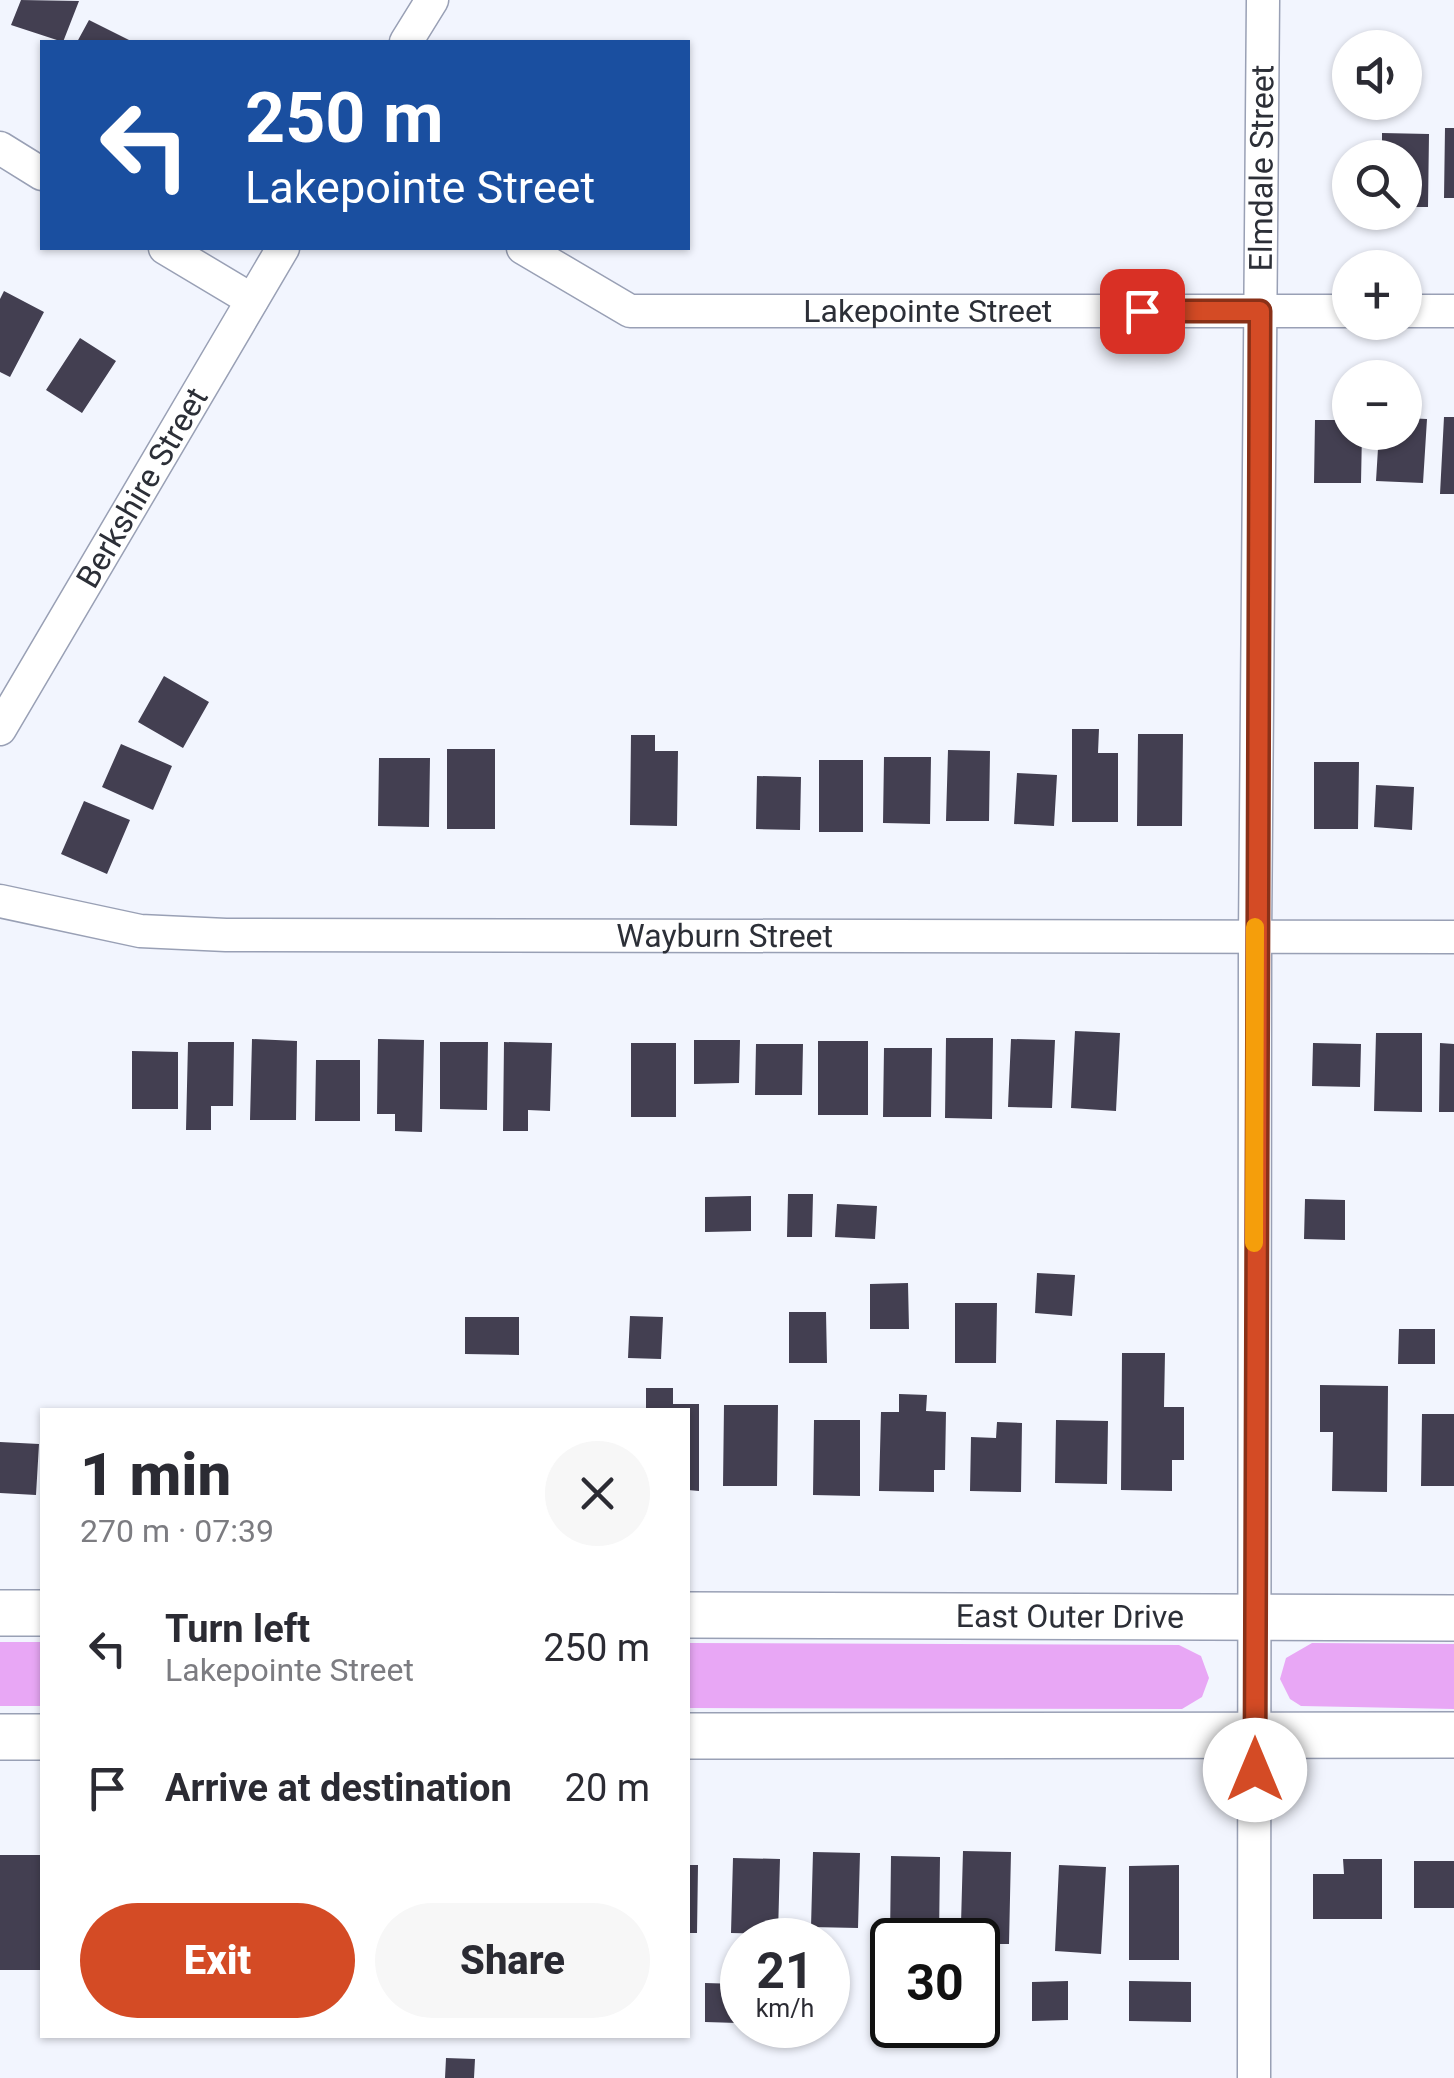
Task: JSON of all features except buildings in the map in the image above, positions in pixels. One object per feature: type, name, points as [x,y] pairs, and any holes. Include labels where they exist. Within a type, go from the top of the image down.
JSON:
[{"type":"street","points":[[407,40],[432,0]]},
{"type":"street","name":"Elmdale Street","points":[[1254,2078],[1255,937],[1263,0]]},
{"type":"street","points":[[0,148],[40,173]]},
{"type":"street","points":[[167,250],[252,300]]},
{"type":"street","name":"Berkshire Street","points":[[0,729],[281,250]]},
{"type":"street","name":"Lakepointe Street","points":[[526,250],[630,312],[1332,311]]},
{"type":"street","points":[[1422,311],[1454,311]]},
{"type":"street","name":"Wayburn Street","points":[[0,901],[140,931],[226,935],[1454,937]]},
{"type":"street","points":[[0,1613],[40,1614]]},
{"type":"street","name":"East Outer Drive","points":[[690,1615],[1454,1618]]},
{"type":"street","points":[[690,1736],[1454,1735]]},
{"type":"street","points":[[0,1737],[40,1737]]},
{"type":"shaded area","points":[[0,1642],[40,1642],[40,1706],[0,1706]]},
{"type":"shaded area","points":[[690,1643],[1179,1645],[1201,1656],[1209,1678],[1202,1697],[1182,1709],[690,1708]]},
{"type":"shaded area","points":[[1312,1643],[1454,1644],[1454,1709],[1301,1706],[1290,1699],[1280,1679],[1286,1658]]},
{"type":"slow traffic","points":[[1254,1243],[1255,927]]},
{"type":"route","points":[[1142,311],[1260,311],[1255,1770]]}]
